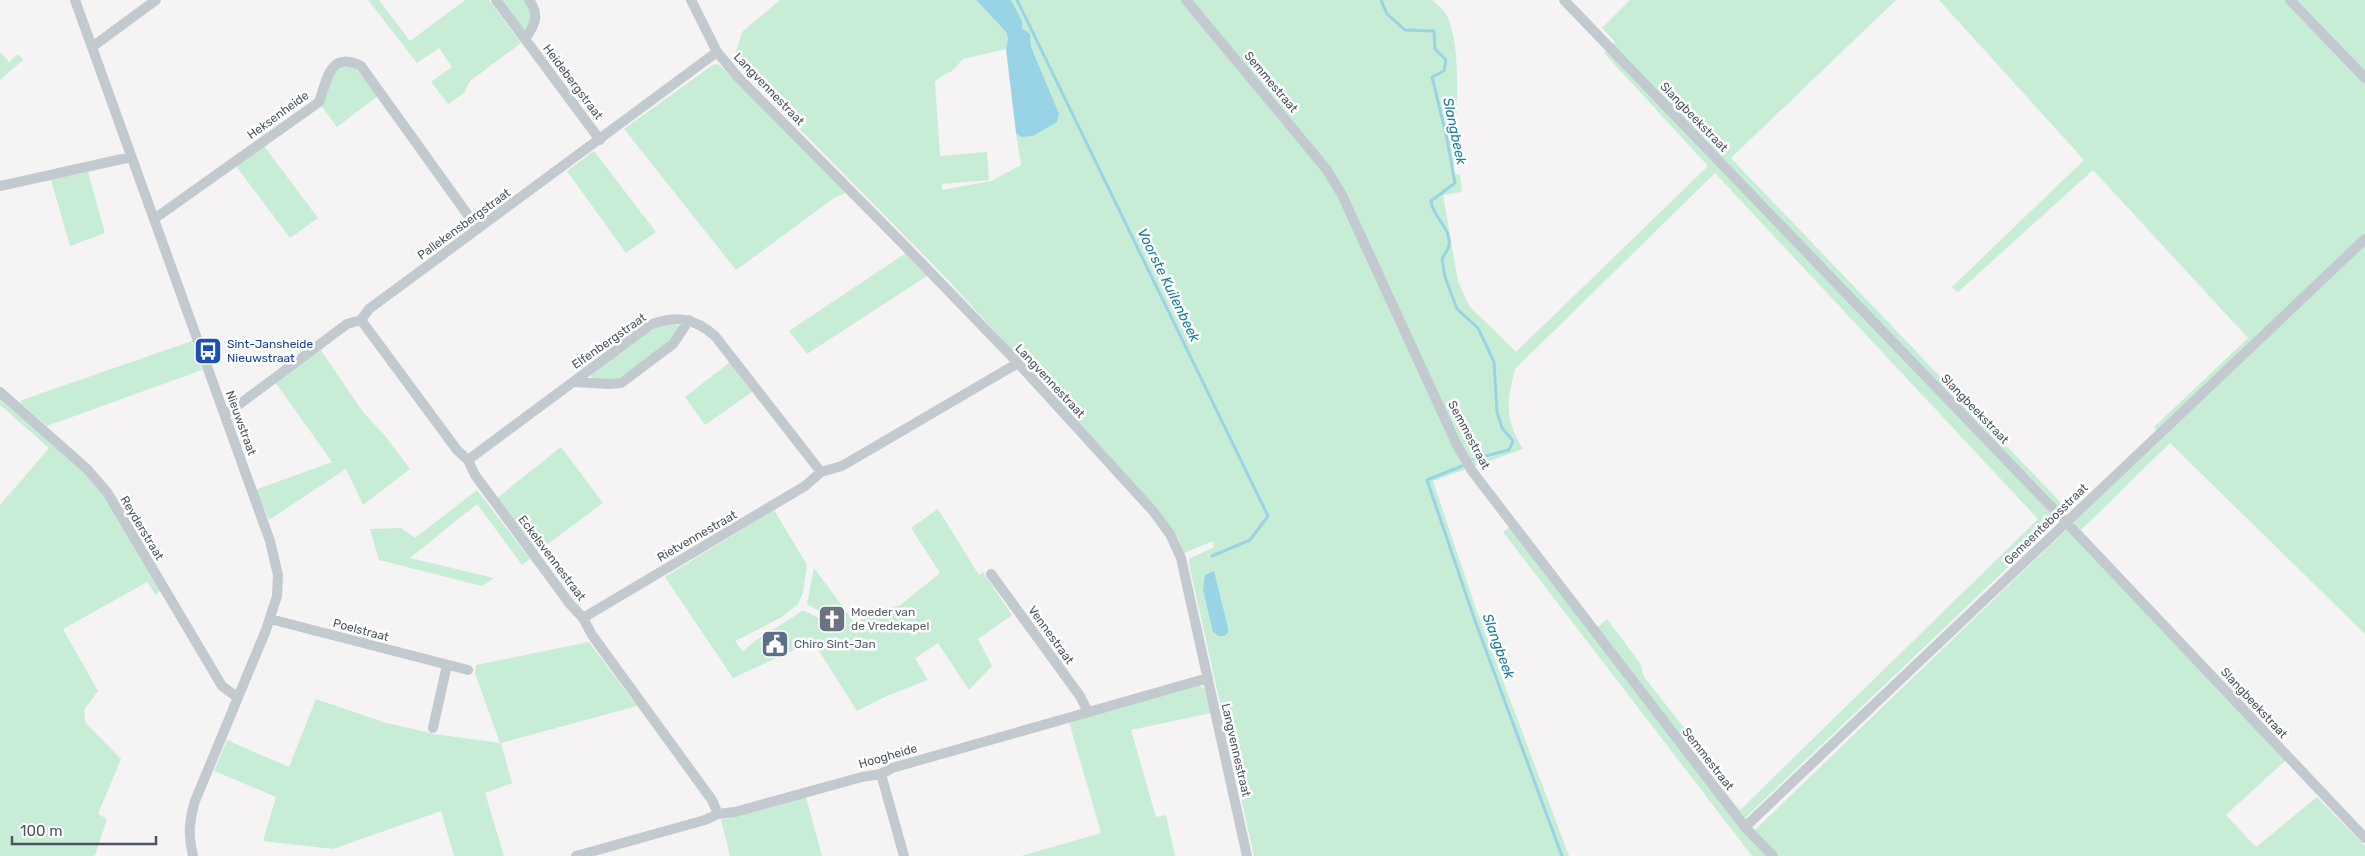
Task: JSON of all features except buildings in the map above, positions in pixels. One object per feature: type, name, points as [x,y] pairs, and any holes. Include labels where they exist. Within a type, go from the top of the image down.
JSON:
[{"type":"street","name":"Nieuwstraat","points":[[75,0],[276,559],[278,575],[277,596],[270,619],[195,801],[189,820],[189,841],[193,856]]},
{"type":"street","points":[[92,47],[156,0]]},
{"type":"street","name":"Heidebergstraat","points":[[496,0],[600,140]]},
{"type":"street","name":"Heidebergstraat","points":[[526,39],[537,16],[529,0]]},
{"type":"street","name":"Langvennestraat","points":[[691,0],[717,52],[738,77],[905,246],[1018,364],[1153,511],[1170,534],[1182,558],[1247,856]]},
{"type":"street","name":"Semmestraat","points":[[1186,0],[1327,170],[1342,195],[1472,472],[1745,827],[1772,856]]},
{"type":"street","name":"Slangbeekstraat","points":[[1564,0],[2066,522],[2365,838]]},
{"type":"street","points":[[2290,0],[2365,78]]},
{"type":"street","name":"Pallekensbergstraat","points":[[225,415],[347,324],[361,320],[369,309],[717,52]]},
{"type":"street","name":"Heksenheide","points":[[154,219],[318,102],[327,74],[339,62],[350,60],[361,66],[478,229]]},
{"type":"street","points":[[0,186],[131,158]]},
{"type":"street","name":"Gemeentebosstraat","points":[[1745,827],[2365,239]]},
{"type":"street","name":"Elfenbergstraat","points":[[468,460],[650,325],[662,320],[676,318],[689,320],[704,326],[715,336],[821,472]]},
{"type":"street","name":"Eckelsvennestraat","points":[[361,320],[457,450],[468,460],[475,475],[570,604],[584,618],[592,635],[712,800],[718,814]]},
{"type":"street","name":"Elfenbergstraat","points":[[573,382],[621,383],[673,344],[689,320]]},
{"type":"street","name":"Rietvennestraat","points":[[584,618],[805,486],[821,472],[842,466],[1018,364]]},
{"type":"street","name":"Reyderstraat","points":[[0,392],[74,457],[107,492],[222,686],[237,697]]},
{"type":"street","name":"Vennestraat","points":[[992,574],[1080,696],[1088,712]]},
{"type":"street","name":"Poelstraat","points":[[270,619],[468,670]]},
{"type":"street","points":[[432,728],[447,665]]},
{"type":"street","name":"Hoogheide","points":[[576,856],[706,820],[718,814],[736,812],[862,777],[880,774],[892,768],[1208,678]]},
{"type":"street","points":[[880,774],[904,856]]},
{"type":"green space","points":[[368,0],[379,0],[410,41],[465,0],[489,0],[521,43],[470,81],[464,93],[448,104],[431,82],[452,67],[439,48],[417,63]]},
{"type":"green space","points":[[500,0],[525,0],[533,13],[527,30],[524,31]]},
{"type":"green space","points":[[780,0],[976,0],[1006,32],[1008,39],[1006,49],[963,59],[952,71],[935,82],[940,156],[987,152],[989,180],[942,184],[942,190],[991,181],[1021,165],[1016,133],[1021,137],[1031,47],[1030,34],[1022,28],[1022,21],[1011,0],[1432,0],[1446,14],[1452,30],[1455,48],[1457,92],[1454,175],[1460,174],[1462,192],[1443,195],[1458,281],[1469,306],[1516,352],[1708,166],[1604,53],[1615,42],[1602,28],[1630,0],[1896,0],[1731,158],[2068,510],[1745,818],[1755,830],[2067,529],[2286,760],[2226,815],[2256,847],[2317,797],[2365,846],[2365,856],[1752,856],[1503,532],[1514,524],[1598,627],[1607,619],[1640,663],[1644,677],[1690,735],[1682,740],[1740,810],[2038,519],[1715,173],[1515,369],[1510,391],[1509,410],[1513,428],[1523,449],[1433,481],[1476,609],[1569,856],[1254,856],[1189,564],[1189,559],[1214,547],[1213,541],[1184,553],[1178,538],[1163,516],[948,280],[733,61],[742,32]]},
{"type":"green space","points":[[1939,0],[2365,0],[2365,634],[2170,443],[2081,530],[2073,521],[2162,435],[2154,427],[2248,338],[2093,170],[1958,292],[1952,287],[2084,160]]},
{"type":"green space","points":[[0,52],[9,62],[18,54],[23,60],[0,80]]},
{"type":"green space","points":[[714,64],[719,65],[725,70],[846,193],[834,198],[736,270],[624,129]]},
{"type":"green space","points":[[340,66],[354,67],[378,96],[337,127],[320,104],[329,77]]},
{"type":"green space","points":[[264,146],[318,218],[290,238],[236,166]]},
{"type":"green space","points":[[594,151],[656,232],[626,253],[567,171]]},
{"type":"green space","points":[[88,172],[105,233],[70,246],[51,180]]},
{"type":"green space","points":[[906,253],[927,276],[807,354],[789,331]]},
{"type":"green space","points":[[668,322],[678,325],[679,328],[673,340],[617,379],[592,379],[591,375],[628,346],[647,332]]},
{"type":"green space","points":[[192,341],[202,370],[47,426],[20,403],[22,400]]},
{"type":"green space","points":[[320,349],[363,412],[386,437],[410,469],[363,505],[346,469],[269,520],[255,490],[332,462],[275,382]]},
{"type":"green space","points":[[730,362],[752,392],[705,425],[685,397]]},
{"type":"green space","points":[[0,396],[70,458],[101,490],[162,589],[156,595],[147,582],[63,629],[98,691],[84,710],[85,722],[121,759],[98,814],[107,819],[95,855],[92,856],[0,856],[0,505],[49,448],[0,405]]},
{"type":"green space","points":[[561,447],[603,503],[537,552],[497,498]]},
{"type":"green space","points":[[477,490],[530,559],[522,565],[477,504],[410,558],[494,578],[482,586],[379,560],[370,529],[401,528],[415,538]]},
{"type":"green space","points":[[938,509],[979,575],[983,572],[1012,615],[978,639],[992,666],[969,690],[938,643],[915,658],[928,680],[889,695],[857,711],[814,643],[803,646],[733,678],[665,577],[774,510],[807,565],[803,593],[798,604],[782,617],[735,641],[743,652],[757,640],[803,610],[826,622],[828,616],[807,604],[814,568],[855,623],[883,609],[899,606],[940,573],[911,528]]},
{"type":"green space","points":[[589,642],[637,706],[501,743],[512,783],[485,793],[504,856],[454,856],[441,811],[333,849],[263,841],[276,797],[214,771],[227,740],[289,767],[316,699],[383,722],[434,734],[500,743],[475,673],[476,665]]},
{"type":"green space","points":[[1199,685],[1205,689],[1211,713],[1131,730],[1156,817],[1166,815],[1175,856],[1021,856],[1101,833],[1069,722]]},
{"type":"green space","points":[[806,797],[822,856],[730,856],[721,820]]},
{"type":"water","points":[[976,0],[1011,0],[1022,21],[1022,28],[1030,34],[1031,47],[1059,114],[1057,122],[1033,136],[1021,137],[1016,133],[1006,49],[1008,39],[1006,32]]},
{"type":"water","points":[[1214,571],[1228,628],[1228,633],[1224,636],[1219,636],[1213,632],[1203,590],[1205,575]]},
{"type":"waterway","name":"Voorste Kuilenbeek","points":[[1017,0],[1268,516],[1250,540],[1212,556]]},
{"type":"waterway","name":"Slangbeek","points":[[1381,0],[1387,14],[1405,30],[1434,31],[1435,49],[1446,60],[1444,71],[1432,77],[1447,139],[1455,183],[1431,201],[1449,238],[1448,248],[1442,259],[1445,277],[1457,309],[1478,328],[1494,362],[1497,412],[1502,428],[1513,441],[1509,450],[1474,459]]},
{"type":"waterway","name":"Slangbeek","points":[[1462,466],[1427,480],[1474,618],[1562,856]]},
{"type":"place","name":"Sint-Jansheide Nieuwstraat","points":[[208,351]]},
{"type":"place","name":"Moeder van de Vredekapel","points":[[832,619]]},
{"type":"place","name":"Chiro Sint-Jan","points":[[775,644]]}]
